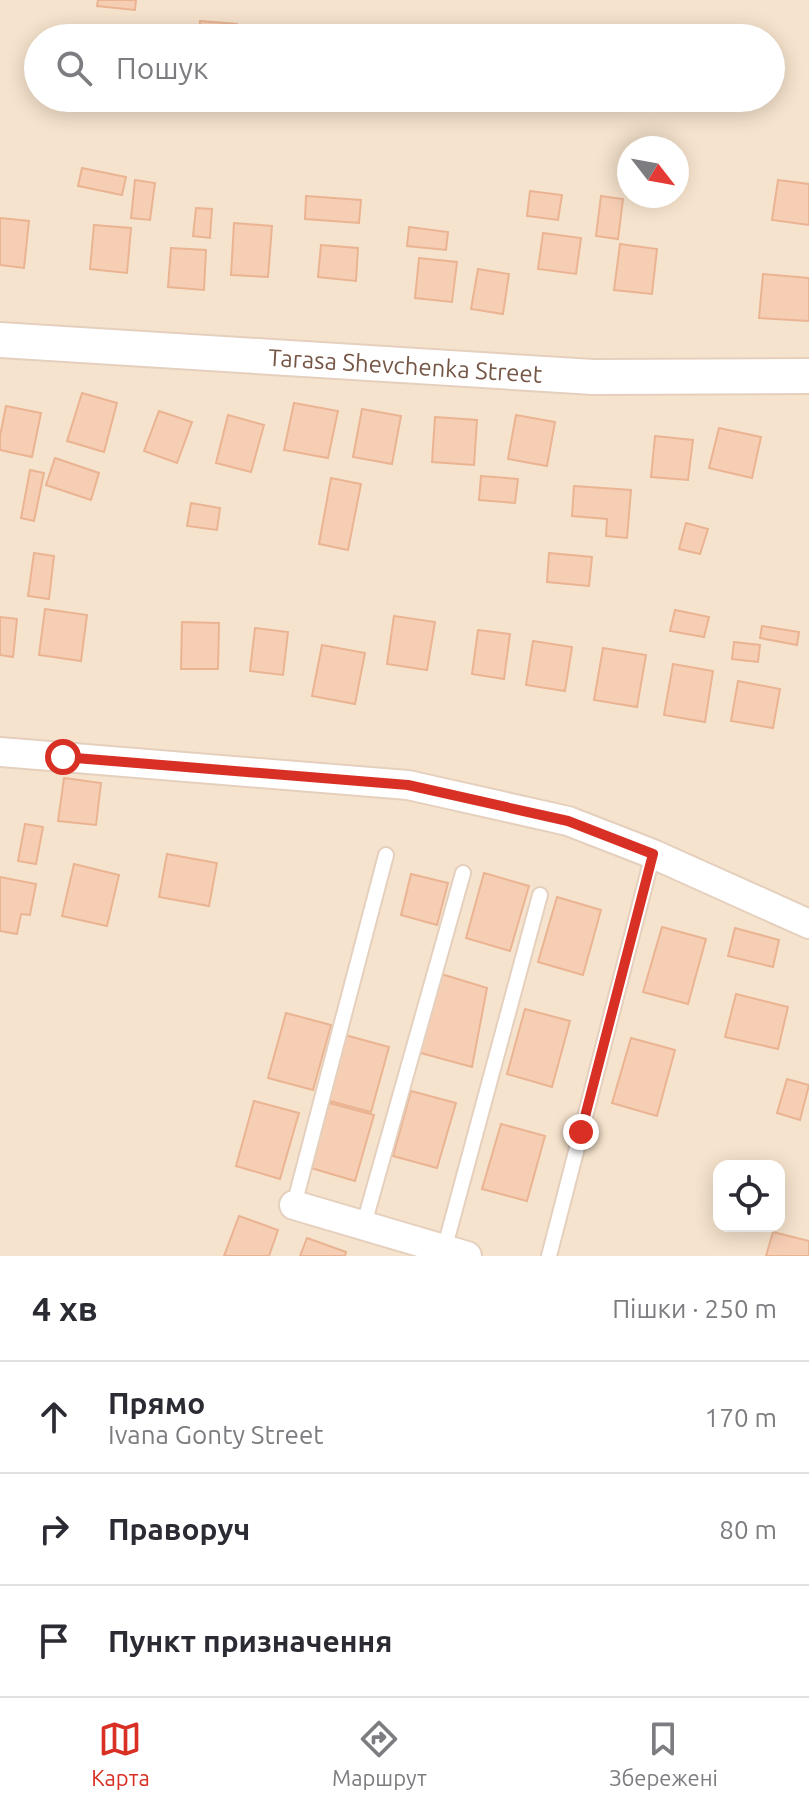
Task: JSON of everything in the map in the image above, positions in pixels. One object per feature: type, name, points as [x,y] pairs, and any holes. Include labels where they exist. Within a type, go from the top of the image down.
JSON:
[{"type":"street","name":"Tarasa Shevchenka Street","points":[[0,340],[593,377],[809,376]]},
{"type":"street","points":[[0,752],[408,785],[568,821],[653,854],[809,924]]},
{"type":"street","points":[[294,1205],[456,1253]]},
{"type":"lane","points":[[549,1256],[653,854]]},
{"type":"lane","points":[[294,1205],[386,855]]},
{"type":"lane","points":[[364,1224],[463,873]]},
{"type":"lane","points":[[456,1253],[540,895]]},
{"type":"shaded area","points":[[0,0],[809,0],[809,1256],[0,1256]]},
{"type":"building","points":[[98,0],[136,0],[135,10],[97,6]]},
{"type":"building","points":[[200,21],[237,24],[200,24]]},
{"type":"building","points":[[82,168],[126,177],[122,195],[78,186]]},
{"type":"building","points":[[135,180],[155,183],[150,220],[131,218]]},
{"type":"building","points":[[778,180],[809,184],[809,225],[772,220]]},
{"type":"building","points":[[530,191],[562,195],[558,220],[527,216]]},
{"type":"building","points":[[306,196],[361,200],[359,223],[305,219]]},
{"type":"building","points":[[601,196],[617,198],[617,208],[622,208],[618,239],[596,236]]},
{"type":"building","points":[[196,208],[212,209],[210,238],[193,236]]},
{"type":"building","points":[[0,218],[29,221],[24,268],[0,265]]},
{"type":"building","points":[[234,223],[272,226],[268,277],[231,275]]},
{"type":"building","points":[[94,225],[131,228],[127,273],[90,269]]},
{"type":"building","points":[[409,227],[448,232],[446,250],[407,246]]},
{"type":"building","points":[[543,233],[581,238],[576,274],[538,269]]},
{"type":"building","points":[[620,244],[657,249],[652,294],[614,290]]},
{"type":"building","points":[[321,245],[358,248],[356,281],[318,277]]},
{"type":"building","points":[[171,248],[206,250],[204,290],[168,287]]},
{"type":"building","points":[[419,258],[457,262],[452,302],[415,298]]},
{"type":"building","points":[[478,269],[509,274],[503,314],[471,309]]},
{"type":"building","points":[[763,274],[809,278],[809,321],[759,318]]},
{"type":"building","points":[[82,393],[117,403],[104,452],[67,441]]},
{"type":"building","points":[[294,403],[338,411],[328,458],[284,450]]},
{"type":"building","points":[[6,406],[41,413],[32,457],[0,450]]},
{"type":"building","points":[[362,409],[401,416],[392,464],[353,457]]},
{"type":"building","points":[[159,411],[192,422],[177,463],[144,451]]},
{"type":"building","points":[[228,415],[264,425],[251,472],[216,463]]},
{"type":"building","points":[[516,415],[555,422],[547,466],[508,459]]},
{"type":"building","points":[[435,417],[477,420],[474,465],[432,462]]},
{"type":"building","points":[[719,428],[761,437],[752,478],[709,468]]},
{"type":"building","points":[[655,436],[693,440],[688,480],[651,477]]},
{"type":"building","points":[[55,458],[99,473],[91,500],[46,485]]},
{"type":"building","points":[[30,470],[44,473],[34,521],[21,518]]},
{"type":"building","points":[[481,476],[518,479],[515,503],[479,500]]},
{"type":"building","points":[[331,478],[361,484],[348,550],[319,544]]},
{"type":"building","points":[[574,486],[631,490],[627,538],[606,536],[607,519],[572,516]]},
{"type":"building","points":[[191,503],[220,508],[217,530],[187,526]]},
{"type":"building","points":[[686,523],[708,529],[700,554],[679,549]]},
{"type":"building","points":[[34,553],[54,556],[49,599],[28,596]]},
{"type":"building","points":[[549,553],[592,557],[589,586],[547,582]]},
{"type":"building","points":[[45,609],[87,615],[81,661],[39,655]]},
{"type":"building","points":[[675,610],[709,617],[704,637],[670,631]]},
{"type":"building","points":[[394,616],[435,622],[427,670],[387,664]]},
{"type":"building","points":[[0,617],[17,619],[13,657],[0,655]]},
{"type":"building","points":[[182,622],[219,623],[218,669],[181,669]]},
{"type":"building","points":[[762,626],[799,632],[797,645],[760,638]]},
{"type":"building","points":[[255,628],[288,632],[283,675],[250,671]]},
{"type":"building","points":[[478,630],[510,634],[504,679],[472,674]]},
{"type":"building","points":[[533,641],[572,647],[565,691],[526,685]]},
{"type":"building","points":[[734,642],[760,645],[758,662],[732,659]]},
{"type":"building","points":[[322,645],[365,653],[355,704],[312,696]]},
{"type":"building","points":[[603,648],[646,655],[637,707],[594,700]]},
{"type":"building","points":[[673,664],[713,671],[705,722],[664,715]]},
{"type":"building","points":[[738,681],[780,689],[773,728],[731,721]]},
{"type":"building","points":[[64,778],[101,783],[96,825],[58,821]]},
{"type":"building","points":[[25,824],[43,827],[36,864],[18,861]]},
{"type":"building","points":[[167,854],[217,863],[209,906],[159,897]]},
{"type":"building","points":[[74,864],[119,875],[107,926],[62,916]]},
{"type":"building","points":[[484,873],[529,886],[510,951],[466,938]]},
{"type":"building","points":[[411,874],[448,883],[437,925],[401,915]]},
{"type":"building","points":[[0,877],[36,884],[30,915],[21,914],[17,934],[0,931]]},
{"type":"building","points":[[557,897],[601,910],[583,975],[538,962]]},
{"type":"building","points":[[662,927],[706,939],[688,1004],[643,992]]},
{"type":"building","points":[[735,928],[779,940],[773,967],[728,956]]},
{"type":"building","points":[[438,973],[487,988],[472,1067],[417,1052]]},
{"type":"building","points":[[736,994],[788,1007],[778,1049],[725,1037]]},
{"type":"building","points":[[525,1009],[570,1021],[552,1087],[507,1074]]},
{"type":"building","points":[[286,1013],[331,1025],[313,1090],[268,1078]]},
{"type":"building","points":[[345,1035],[389,1047],[371,1112],[326,1100]]},
{"type":"building","points":[[631,1038],[675,1050],[657,1116],[612,1103]]},
{"type":"building","points":[[787,1079],[809,1085],[800,1120],[777,1113]]},
{"type":"building","points":[[411,1091],[456,1103],[437,1168],[393,1156]]},
{"type":"building","points":[[254,1101],[299,1113],[280,1179],[236,1166]]},
{"type":"building","points":[[329,1103],[374,1115],[355,1181],[311,1168]]},
{"type":"building","points":[[501,1124],[545,1136],[527,1201],[482,1189]]},
{"type":"building","points":[[239,1216],[278,1230],[269,1256],[224,1256]]},
{"type":"building","points":[[773,1232],[809,1241],[809,1256],[766,1256]]},
{"type":"building","points":[[307,1238],[346,1252],[345,1256],[300,1256]]},
{"type":"route","points":[[63,757],[408,785],[568,821],[653,854],[581,1132]]}]
